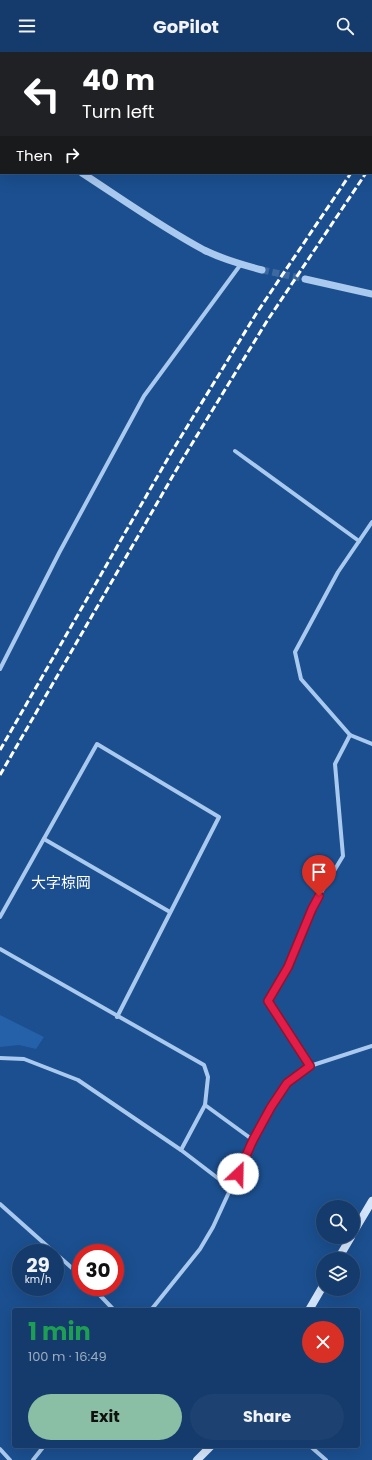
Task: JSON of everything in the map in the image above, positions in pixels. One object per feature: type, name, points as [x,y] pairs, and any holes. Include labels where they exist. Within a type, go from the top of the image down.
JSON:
[{"type":"main road","points":[[360,1221],[372,1201]]},
{"type":"main road","points":[[310,1308],[317,1296]]},
{"type":"main road","points":[[197,1460],[209,1448]]},
{"type":"street","points":[[84,174],[157,222],[205,250],[240,264],[262,270]]},
{"type":"street","points":[[0,669],[59,553],[144,396],[240,264]]},
{"type":"street","points":[[305,279],[372,294]]},
{"type":"street","points":[[235,451],[359,541]]},
{"type":"street","points":[[372,522],[338,572],[295,652],[301,680],[350,735],[372,744]]},
{"type":"street","points":[[310,1066],[268,1001],[288,967],[312,909],[343,856],[336,764],[350,735]]},
{"type":"street","points":[[0,918],[97,744],[219,817],[117,1017]]},
{"type":"street","points":[[44,839],[170,912]]},
{"type":"street","points":[[0,949],[117,1017],[204,1065],[208,1077],[205,1105],[181,1150]]},
{"type":"street","points":[[153,1308],[200,1249],[232,1189],[253,1140],[271,1107],[287,1083],[310,1066],[372,1046]]},
{"type":"street","points":[[0,1058],[24,1059],[78,1080],[181,1150],[232,1189]]},
{"type":"street","points":[[205,1105],[253,1140]]},
{"type":"street","points":[[0,1204],[45,1244]]},
{"type":"street","points":[[64,1261],[72,1268]]},
{"type":"street","points":[[101,1296],[112,1308]]},
{"type":"street","points":[[33,1460],[42,1448]]},
{"type":"street","points":[[312,1448],[326,1460]]},
{"type":"street","points":[[0,1449],[10,1460]]},
{"type":"shaded area","points":[[0,1015],[44,1037],[36,1049],[19,1045],[0,1047]]},
{"type":"tunnel","points":[[262,270],[305,279]]},
{"type":"railway","points":[[0,750],[171,453],[256,314],[350,174]]},
{"type":"railway","points":[[0,775],[182,460],[267,321],[365,174]]},
{"type":"district","name":"大字椋岡","points":[[61,883]]},
{"type":"route","points":[[238,1174],[253,1140],[271,1107],[287,1083],[310,1066],[268,1001],[288,967],[312,909],[319,896]]}]
